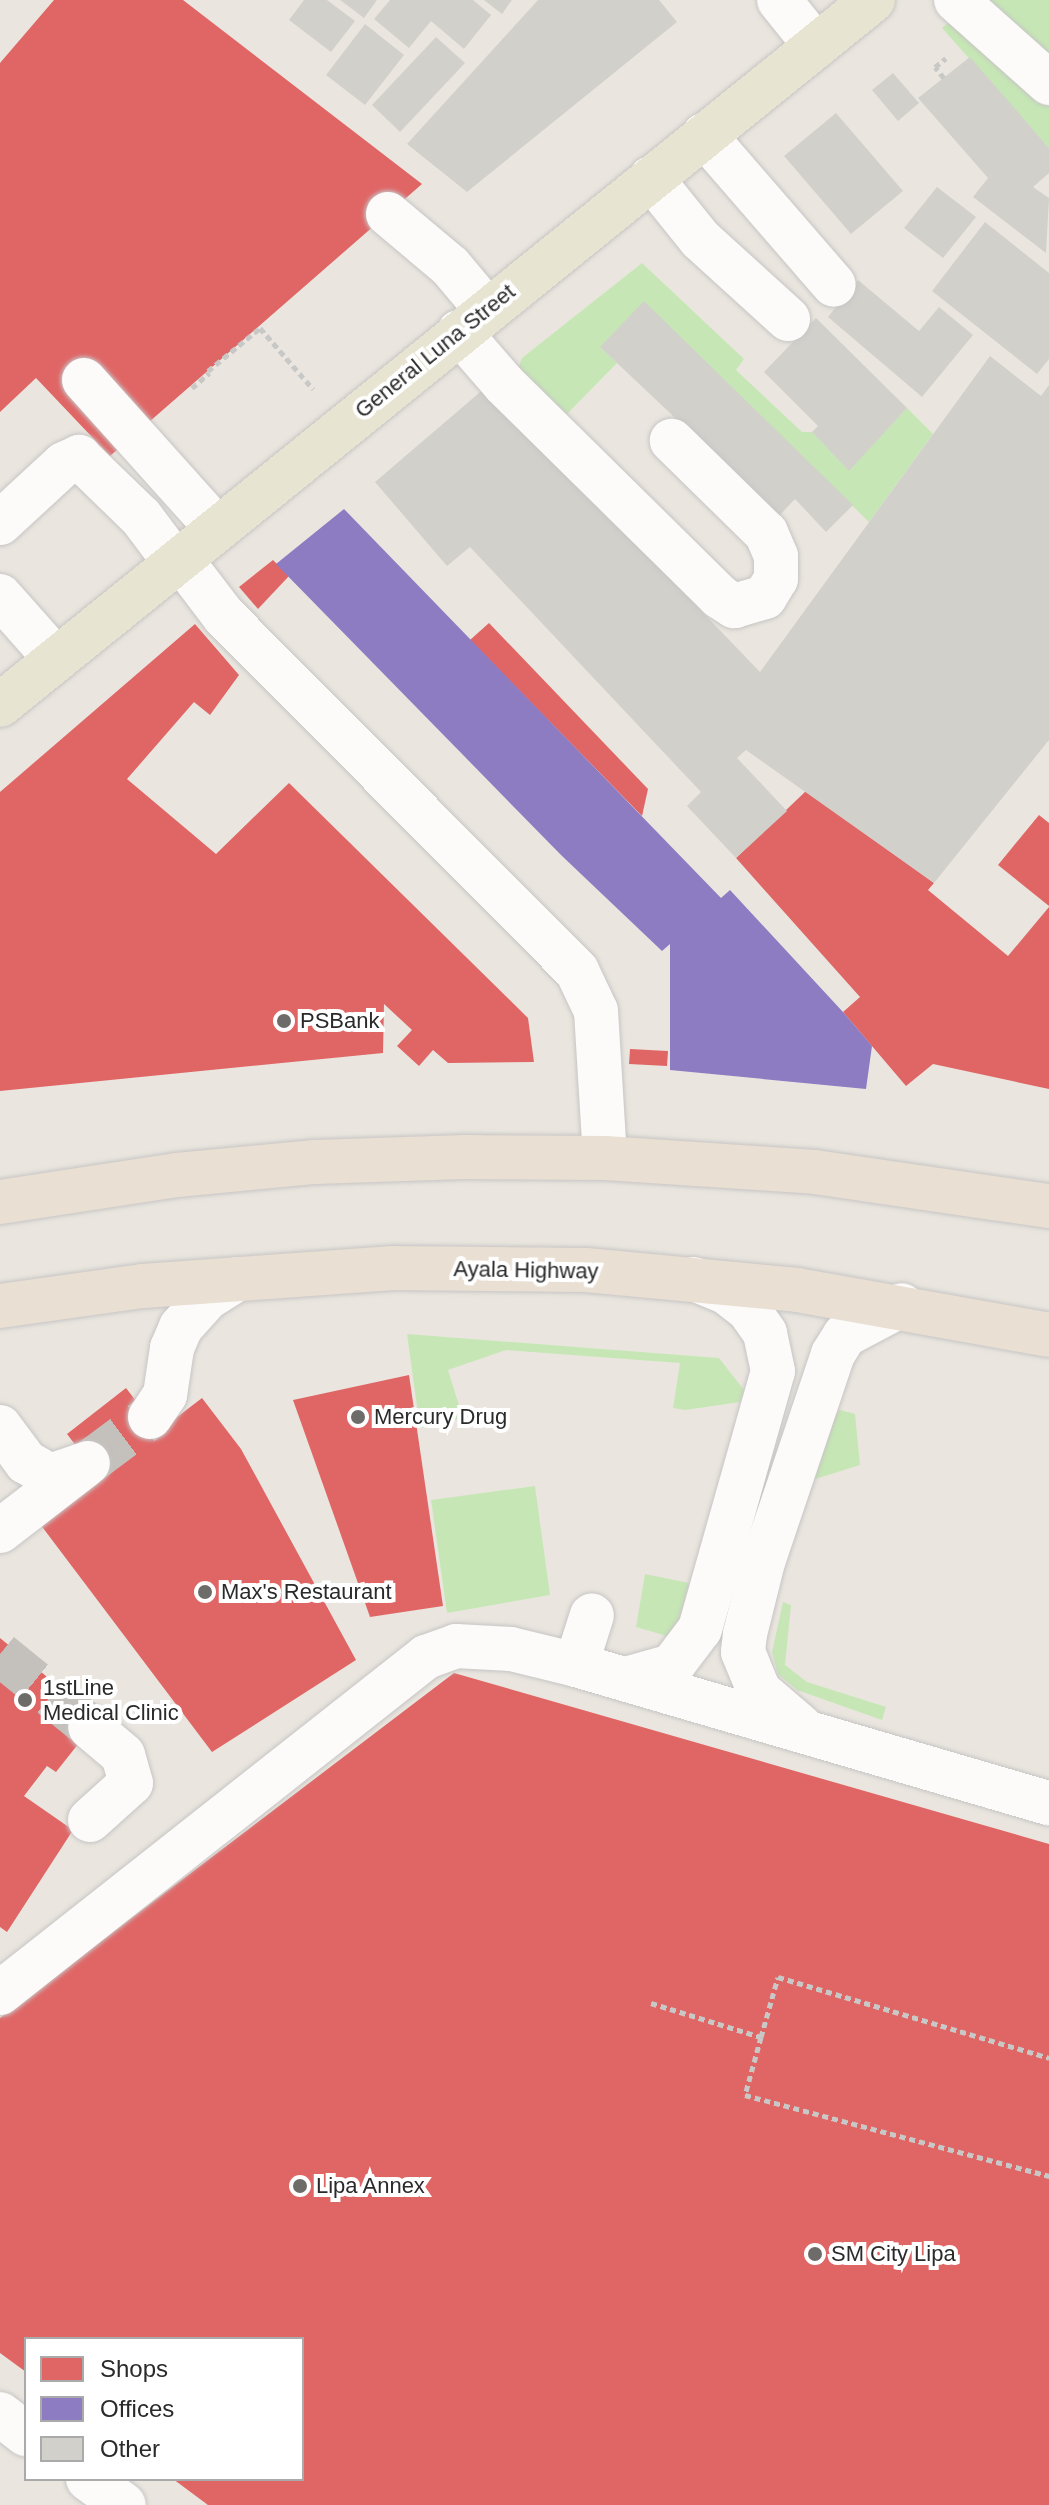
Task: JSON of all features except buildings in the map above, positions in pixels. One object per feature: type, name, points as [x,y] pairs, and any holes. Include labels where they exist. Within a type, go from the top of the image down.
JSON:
[{"type":"highway","points":[[0,1202],[177,1175],[315,1162],[605,1158],[815,1172],[1049,1206]]},
{"type":"highway","name":"Ayala Highway","points":[[0,1306],[237,1279],[473,1268],[692,1278],[902,1305],[1049,1335]]},
{"type":"main road","name":"General Luna Street","points":[[0,705],[216,527],[873,0]]},
{"type":"street","points":[[779,0],[816,46]]},
{"type":"street","points":[[956,0],[1049,83]]},
{"type":"street","points":[[704,135],[834,285]]},
{"type":"street","points":[[651,178],[700,239],[788,319]]},
{"type":"street","points":[[388,214],[450,266],[504,384],[720,597],[734,606],[765,597],[776,579],[776,556],[766,533],[672,441]]},
{"type":"street","points":[[84,380],[216,527]]},
{"type":"street","points":[[0,523],[64,464],[79,457],[141,517],[224,616],[577,971],[596,1011],[605,1158]]},
{"type":"street","points":[[0,596],[55,658]]},
{"type":"street","points":[[626,1679],[672,1666],[700,1629],[773,1371],[765,1333],[749,1310],[726,1292],[692,1278]]},
{"type":"street","points":[[150,1417],[165,1395],[172,1348],[181,1327],[207,1298],[237,1279]]},
{"type":"street","points":[[823,1740],[774,1708],[759,1691],[743,1652],[745,1634],[768,1547],[833,1354],[845,1335],[902,1305]]},
{"type":"street","points":[[0,1427],[38,1471],[63,1475],[88,1463],[0,1531]]},
{"type":"street","points":[[576,1665],[592,1615]]},
{"type":"street","points":[[0,1993],[426,1657],[456,1646],[511,1649],[576,1665],[823,1740],[1049,1803]]},
{"type":"street","points":[[90,1727],[123,1755],[131,1768],[131,1783],[90,1820]]},
{"type":"street","points":[[0,2414],[24,2432]]},
{"type":"street","points":[[91,2481],[124,2505]]},
{"type":"path","points":[[192,388],[260,328],[293,365]]},
{"type":"path","points":[[1049,2058],[778,1977],[745,2095],[1049,2176]]},
{"type":"path","points":[[651,2003],[761,2037]]},
{"type":"green space","points":[[976,0],[1049,0],[1049,148],[942,28]]},
{"type":"green space","points":[[642,263],[744,359],[736,370],[802,432],[812,432],[849,470],[907,408],[933,434],[869,522],[644,302],[601,348],[617,363],[564,417],[517,372],[522,358]]},
{"type":"green space","points":[[407,1334],[719,1358],[744,1390],[740,1402],[685,1410],[673,1408],[680,1363],[506,1350],[448,1370],[463,1418],[420,1428]]},
{"type":"green space","points":[[840,1410],[855,1414],[860,1465],[812,1480],[826,1423]]},
{"type":"green space","points":[[535,1486],[550,1595],[447,1613],[431,1500]]},
{"type":"green space","points":[[645,1574],[689,1583],[674,1638],[636,1627]]},
{"type":"green space","points":[[783,1602],[791,1605],[785,1665],[807,1682],[886,1707],[882,1720],[797,1690],[778,1674],[772,1652]]},
{"type":"tunnel","points":[[88,1463],[150,1417]]},
{"type":"tunnel","points":[[0,1654],[90,1727]]},
{"type":"place","name":"PSBank","points":[[284,1021]]},
{"type":"place","name":"Mercury Drug","points":[[358,1417]]},
{"type":"place","name":"Max's Restaurant","points":[[205,1592]]},
{"type":"place","name":"1stLine Medical Clinic","points":[[25,1700]]},
{"type":"place","name":"Lipa Annex","points":[[300,2186]]},
{"type":"place","name":"SM City Lipa","points":[[815,2254]]}]
